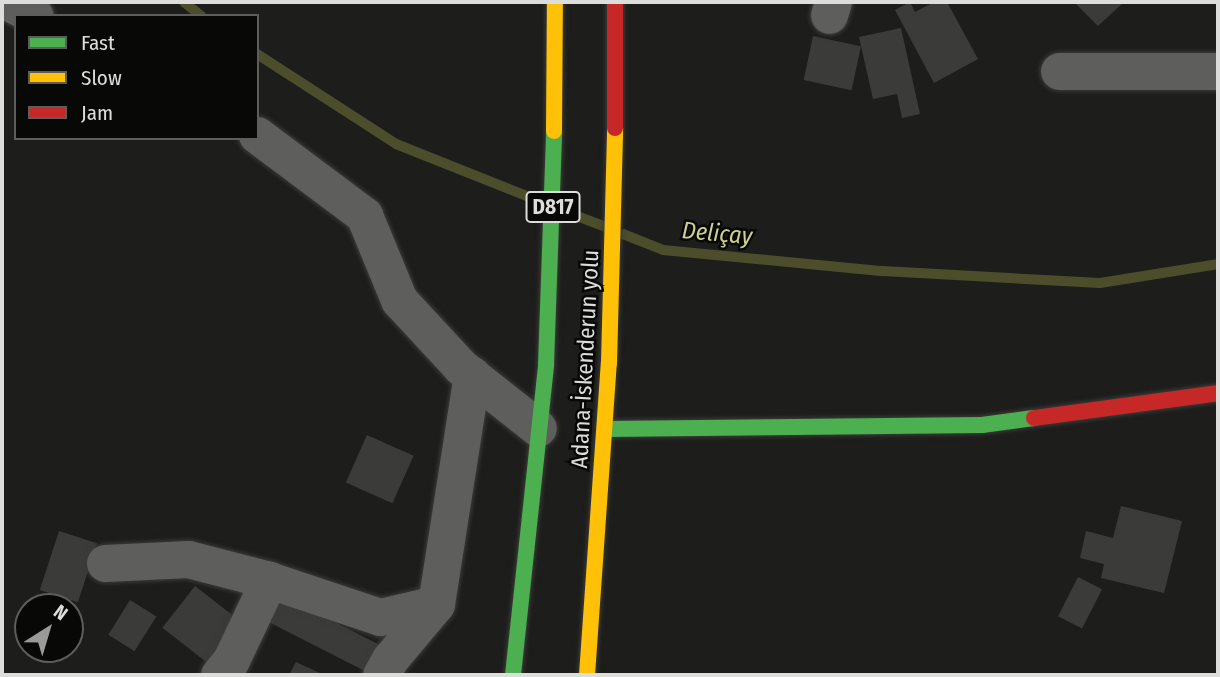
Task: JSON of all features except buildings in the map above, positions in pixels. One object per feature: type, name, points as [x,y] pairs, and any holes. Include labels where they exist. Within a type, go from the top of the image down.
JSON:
[{"type":"main road","name":"Adana-İskenderun yolu","points":[[513,675],[546,365],[556,50],[555,2]]},
{"type":"main road","name":"Adana-İskenderun yolu","points":[[587,675],[609,363],[615,206],[615,2]]},
{"type":"main road","points":[[604,429],[982,425],[1218,394]]},
{"type":"street","points":[[8,2],[31,14]]},
{"type":"street","points":[[1059,71],[1218,71]]},
{"type":"street","points":[[259,136],[364,215],[400,300],[472,375],[538,428]]},
{"type":"street","points":[[381,675],[390,659],[436,604],[472,375]]},
{"type":"street","points":[[105,563],[188,559],[269,580],[380,617],[436,604]]},
{"type":"street","points":[[219,675],[232,660],[269,580]]},
{"type":"waterway","name":"Deliçay","points":[[184,2],[199,14]]},
{"type":"waterway","name":"Deliçay","points":[[259,55],[396,144],[547,204]]},
{"type":"waterway","name":"Deliçay","points":[[561,210],[606,227]]},
{"type":"waterway","name":"Deliçay","points":[[623,234],[663,250],[883,271],[1100,283],[1218,264]]},
{"type":"traffic: fast","points":[[513,675],[546,365],[554,131]]},
{"type":"traffic: fast","points":[[605,429],[982,425],[1034,418]]},
{"type":"traffic: slow","points":[[554,131],[555,2]]},
{"type":"traffic: slow","points":[[587,675],[609,363],[615,128]]},
{"type":"traffic: jam","points":[[615,2],[615,128]]},
{"type":"traffic: jam","points":[[1034,418],[1218,393]]}]
